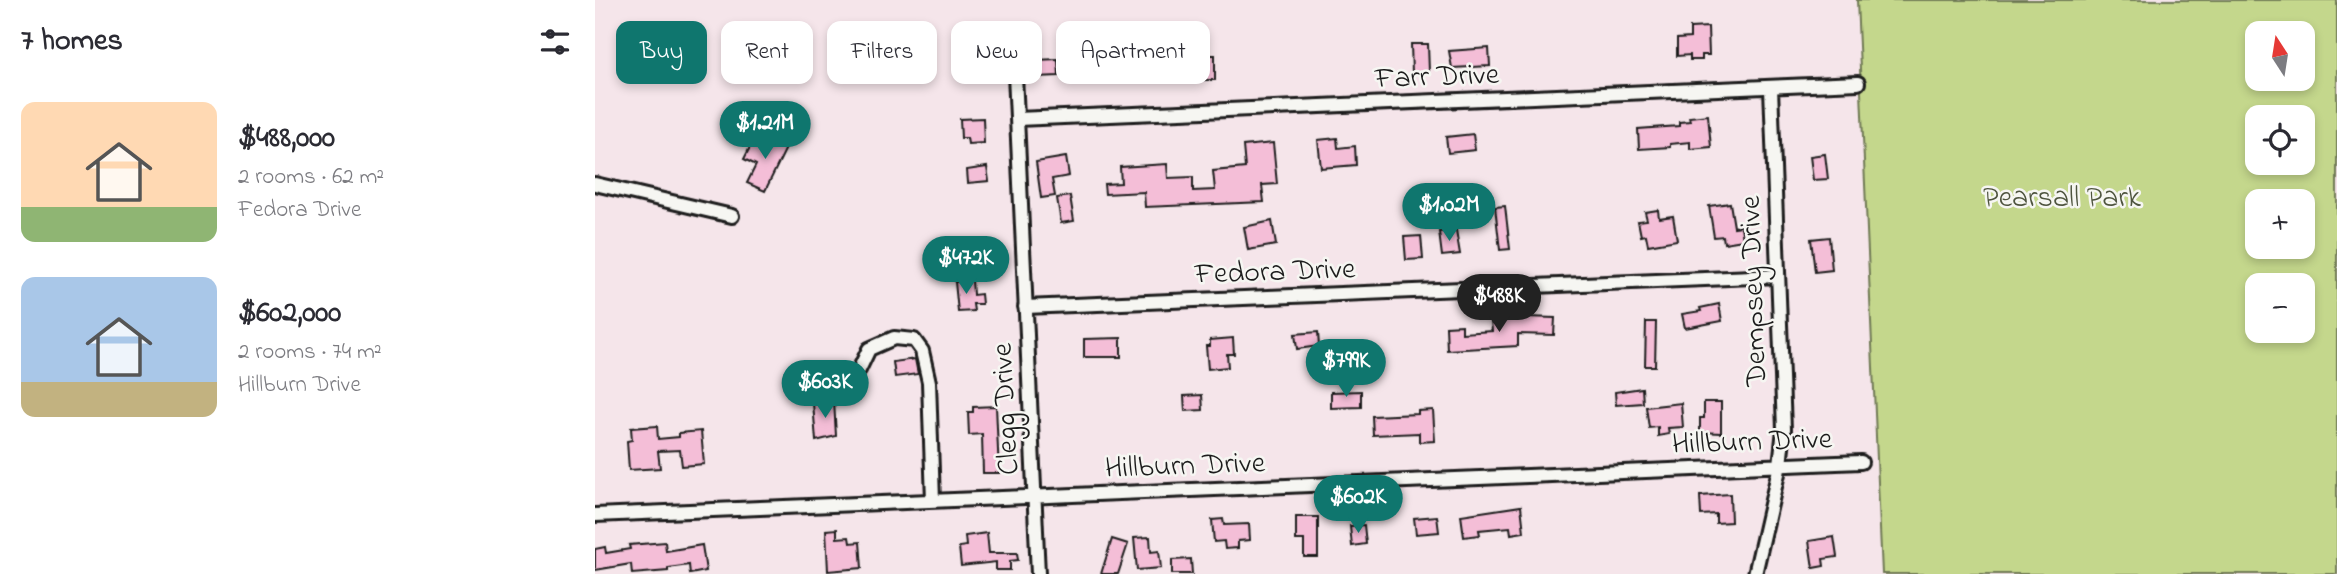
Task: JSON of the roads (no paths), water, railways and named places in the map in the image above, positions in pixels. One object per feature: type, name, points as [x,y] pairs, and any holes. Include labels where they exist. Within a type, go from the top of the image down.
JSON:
[{"type":"street","name":"Farr Drive","points":[[1017,119],[1858,83]]},
{"type":"street","name":"Clegg Drive","points":[[1015,84],[1038,574]]},
{"type":"street","name":"Dempsey Drive","points":[[1755,574],[1780,465],[1784,429],[1771,88]]},
{"type":"street","points":[[595,184],[731,216]]},
{"type":"street","name":"Fedora Drive","points":[[1025,307],[1778,276]]},
{"type":"street","points":[[859,370],[869,349],[894,338],[914,340],[922,351],[929,382],[933,500]]},
{"type":"street","name":"Hillburn Drive","points":[[595,515],[1861,463]]},
{"type":"park label","name":"Pearsall Park","points":[[2062,196]]}]
